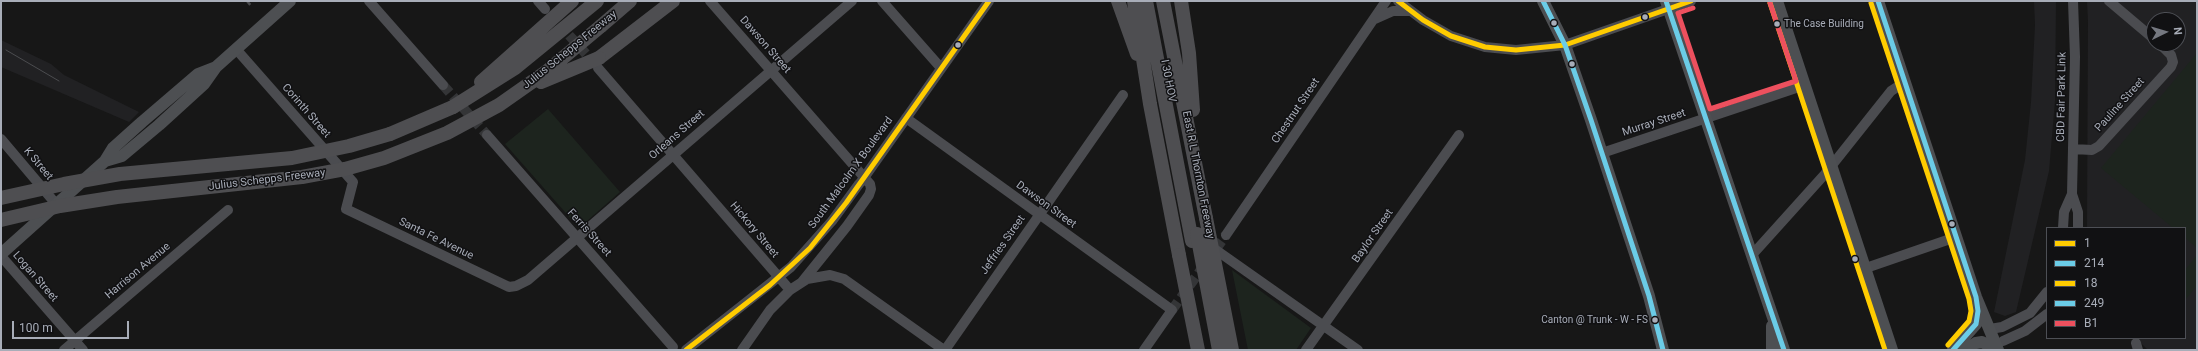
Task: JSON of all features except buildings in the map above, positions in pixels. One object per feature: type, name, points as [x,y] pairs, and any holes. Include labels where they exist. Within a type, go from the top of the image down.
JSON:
[{"type":"highway","points":[[453,107],[572,1]]},
{"type":"highway","name":"Julius Schepps Freeway","points":[[1,198],[57,185],[120,174],[278,160],[320,153],[390,134],[453,107],[492,84],[521,64],[597,1]]},
{"type":"highway","name":"Julius Schepps Freeway","points":[[1,220],[103,198],[288,179],[358,166],[408,150],[447,133],[487,112],[522,90],[568,54],[630,1]]},
{"type":"highway","points":[[522,90],[599,58],[673,1]]},
{"type":"highway","points":[[1118,1],[1137,56],[1150,104]]},
{"type":"highway","points":[[1134,1],[1150,104],[1198,350]]},
{"type":"highway","name":"I 30 HOV","points":[[1146,1],[1219,350]]},
{"type":"highway","name":"I 30 HOV","points":[[1152,1],[1195,238],[1213,350]]},
{"type":"highway","name":"East R L Thornton Freeway","points":[[1163,1],[1199,176],[1232,350]]},
{"type":"highway","points":[[1181,1],[1189,53],[1199,176]]},
{"type":"main road","points":[[1,255],[105,160],[113,148],[198,74],[216,66],[290,1]]},
{"type":"main road","points":[[1543,1],[1565,45],[1649,296],[1663,350]]},
{"type":"main road","points":[[1777,1],[1892,350]]},
{"type":"main road","points":[[1878,1],[1976,297],[1990,330],[2000,348]]},
{"type":"main road","points":[[1667,5],[1784,350]]},
{"type":"main road","points":[[1953,350],[1976,324],[1978,312],[1976,297]]},
{"type":"main road","points":[[1772,315],[1772,350]]},
{"type":"main road","points":[[1966,350],[1979,342],[2000,348]]},
{"type":"street","points":[[369,1],[443,85]]},
{"type":"street","name":"Dawson Street","points":[[710,1],[771,70],[862,181]]},
{"type":"street","name":"Orleans Street","points":[[516,286],[528,280],[852,1]]},
{"type":"street","points":[[882,1],[941,68]]},
{"type":"street","name":"South Malcolm X Boulevard","points":[[686,350],[791,267],[832,221],[989,1]]},
{"type":"street","name":"Chestnut Street","points":[[1226,235],[1386,1]]},
{"type":"street","points":[[1398,1],[1411,12],[1451,36],[1485,46],[1516,50],[1565,45],[1667,5],[1691,1]]},
{"type":"street","name":"CBD Fair Park Link","points":[[2073,1],[2075,57],[2072,194],[2078,212],[2078,227]]},
{"type":"street","points":[[2109,1],[2146,32]]},
{"type":"street","points":[[1374,20],[1388,12],[1411,12]]},
{"type":"street","name":"Corinth Street","points":[[236,49],[353,182],[352,191],[346,209]]},
{"type":"street","name":"Pauline Street","points":[[2073,150],[2092,150],[2099,146],[2171,67],[2173,58],[2167,52]]},
{"type":"street","name":"Hickory Street","points":[[598,68],[674,154],[790,290]]},
{"type":"street","points":[[1752,255],[1831,166],[1891,91],[1905,82]]},
{"type":"street","name":"Murray Street","points":[[1602,153],[1805,85]]},
{"type":"street","name":"Jeffries Street","points":[[944,350],[1123,95]]},
{"type":"street","name":"Dawson Street","points":[[906,118],[1172,310],[1144,350]]},
{"type":"street","name":"Ferris Street","points":[[487,135],[673,347]]},
{"type":"street","name":"Baylor Street","points":[[1306,350],[1459,135]]},
{"type":"street","name":"K Street","points":[[1,139],[56,204]]},
{"type":"street","points":[[802,282],[870,195],[870,184],[862,181]]},
{"type":"street","name":"CBD Fair Park Link","points":[[2063,227],[2064,212],[2072,194]]},
{"type":"street","name":"Santa Fe Avenue","points":[[346,209],[500,284],[509,287],[516,286]]},
{"type":"street","name":"Harrison Avenue","points":[[64,350],[228,210]]},
{"type":"street","points":[[1866,268],[1956,237]]},
{"type":"street","points":[[1216,250],[1358,350]]},
{"type":"street","name":"Logan Street","points":[[1,255],[83,350]]},
{"type":"street","points":[[742,350],[770,310],[790,290],[813,277],[830,275],[844,279],[944,350]]},
{"type":"street","points":[[2000,348],[2027,321],[2030,313],[2046,293]]},
{"type":"street","points":[[1990,330],[2002,327],[2030,313]]},
{"type":"street","points":[[2000,348],[2046,315]]},
{"type":"shaded area","points":[[2034,1],[2056,1],[2055,101],[2049,171],[2016,312],[2005,316],[1994,312],[2025,160],[2031,102],[2035,25]]},
{"type":"shaded area","points":[[2087,1],[2197,1],[2197,350],[2148,350],[2137,339],[2186,339],[2186,227],[2087,227]]},
{"type":"shaded area","points":[[1,40],[51,64],[64,75],[139,112],[129,122],[1,67]]},
{"type":"shaded area","points":[[2197,53],[2197,248],[2186,239],[2186,227],[2172,227],[2101,168]]},
{"type":"shaded area","points":[[548,109],[620,192],[579,228],[505,144]]},
{"type":"shaded area","points":[[2197,255],[2197,286],[2186,299],[2186,269]]},
{"type":"shaded area","points":[[1232,270],[1311,328],[1296,350],[1248,350]]},
{"type":"tunnel","points":[[549,13],[596,65]]},
{"type":"tunnel","points":[[443,85],[487,135]]},
{"type":"tunnel","points":[[1172,310],[1226,235]]},
{"type":"tram line","points":[[6,50],[59,81]]},
{"type":"railway","points":[[247,1],[252,7]]},
{"type":"transit line","name":"1","points":[[686,350],[770,285],[810,248],[846,203],[989,1]]},
{"type":"transit line","name":"1","points":[[1398,1],[1423,20],[1451,36],[1485,47],[1516,50],[1565,45],[1691,1]]},
{"type":"transit line","name":"249","points":[[1543,1],[1565,45],[1591,120],[1649,296],[1663,350]]},
{"type":"transit line","name":"214","points":[[1666,1],[1784,350]]},
{"type":"transit line","name":"214","points":[[1878,1],[1976,297],[1978,311],[1976,324],[1953,350]]},
{"type":"transit line","name":"18","points":[[1770,3],[1885,350]]},
{"type":"transit line","name":"B1","points":[[1693,8],[1678,13],[1710,109],[1796,81],[1770,3]]},
{"type":"transit line","name":"18","points":[[1871,3],[1969,299],[1971,311],[1969,321],[1948,345]]},
{"type":"place","name":"The Case Building","points":[[1777,24]]},
{"type":"place","name":"Canton @ Trunk - W - FS","points":[[1655,320]]}]
